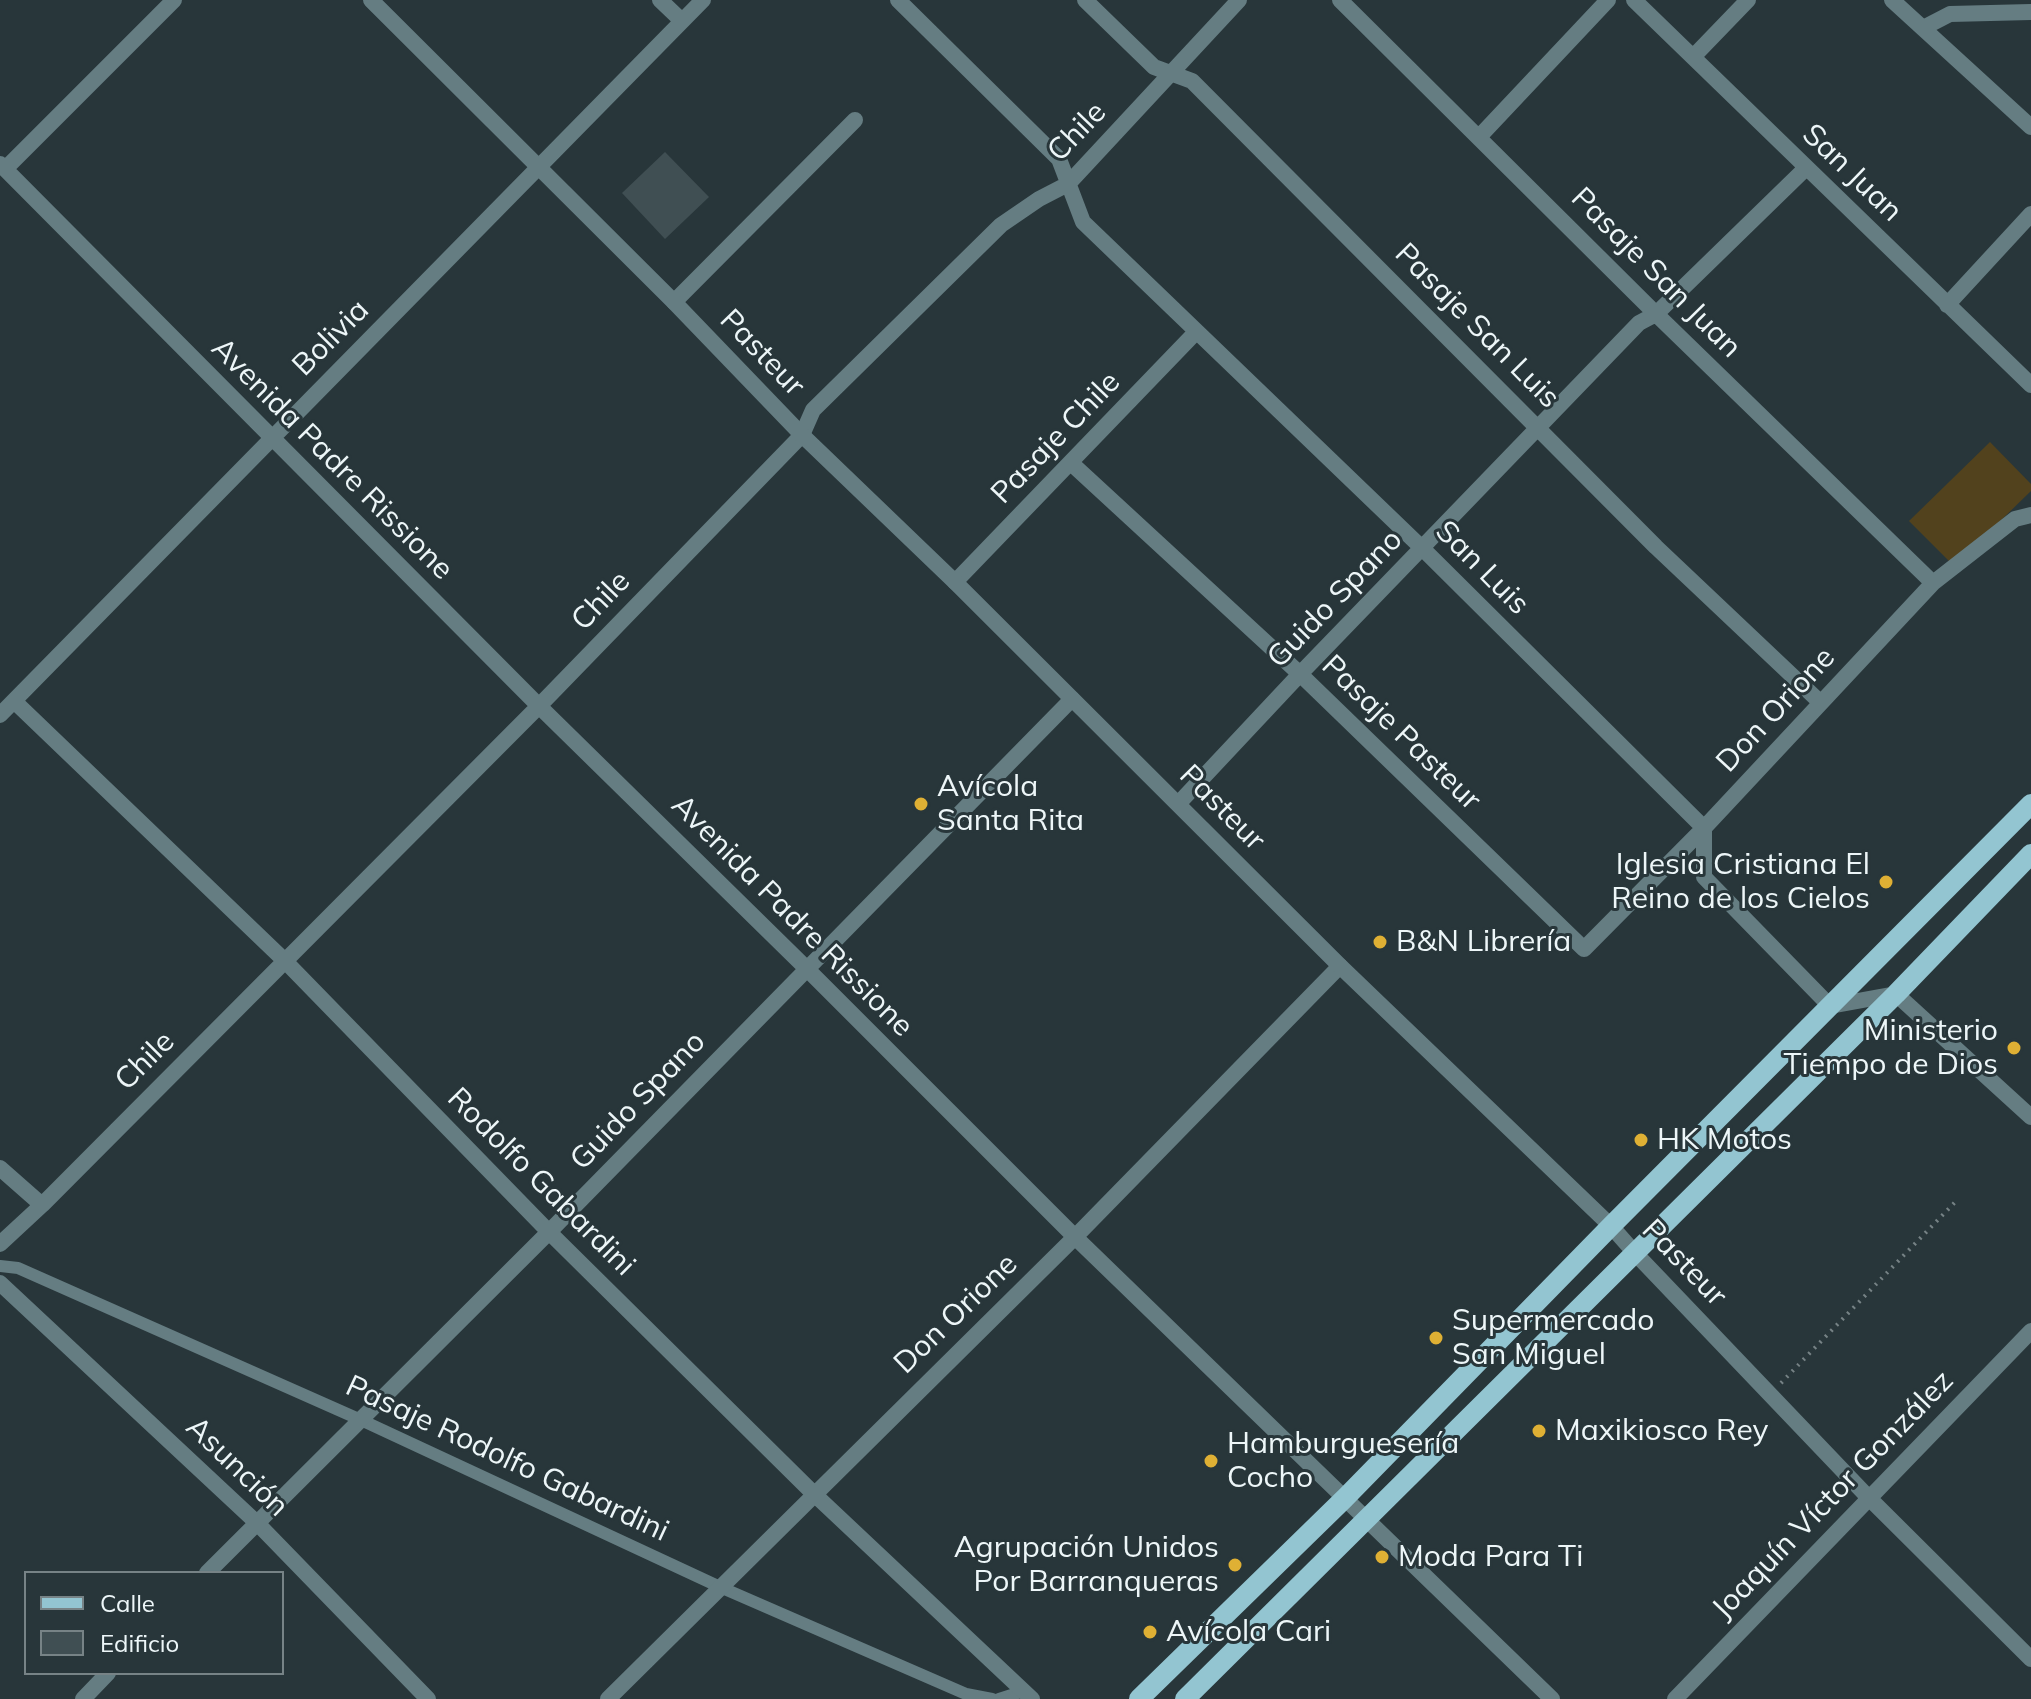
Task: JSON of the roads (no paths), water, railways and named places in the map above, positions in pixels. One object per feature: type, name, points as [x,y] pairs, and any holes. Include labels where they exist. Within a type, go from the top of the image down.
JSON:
[{"type":"main road","points":[[1139,1699],[1345,1498],[2031,804]]},
{"type":"main road","points":[[1185,1699],[1896,994],[2031,854]]},
{"type":"street","points":[[2,167],[174,0]]},
{"type":"street","name":"Pasteur","points":[[371,0],[674,302],[802,435],[1179,803],[1340,966],[1611,1226],[1868,1497],[2031,1659]]},
{"type":"street","points":[[660,0],[682,21]]},
{"type":"street","name":"Bolivia","points":[[0,715],[703,0]]},
{"type":"street","name":"San Luis","points":[[898,0],[1059,159],[1083,222],[1423,549],[1704,828]]},
{"type":"street","name":"Pasaje San Luis","points":[[1085,0],[1154,67],[1192,81],[1656,547],[1821,703]]},
{"type":"street","name":"Chile","points":[[0,1244],[539,706],[802,435],[813,410],[1001,225],[1068,184],[1239,0]]},
{"type":"street","name":"Pasaje San Juan","points":[[1340,0],[1933,583]]},
{"type":"street","points":[[1479,137],[1608,0]]},
{"type":"street","name":"San Juan","points":[[1634,0],[2031,385]]},
{"type":"street","points":[[1693,57],[1748,0]]},
{"type":"street","points":[[1892,0],[2031,127]]},
{"type":"street","points":[[1923,28],[1950,14],[2031,12]]},
{"type":"street","points":[[674,302],[855,120]]},
{"type":"street","name":"Avenida Padre Rissione","points":[[2,167],[539,706],[1075,1237],[1552,1699]]},
{"type":"street","name":"Guido Spano","points":[[1179,803],[1639,323],[1656,314],[1806,168]]},
{"type":"street","points":[[1947,305],[2031,214]]},
{"type":"street","name":"Pasaje Chile","points":[[955,582],[1196,332]]},
{"type":"street","name":"Pasaje Pasteur","points":[[1071,463],[1300,674],[1584,949]]},
{"type":"street","name":"Don Orione","points":[[1584,949],[1704,828],[1933,583],[2023,517]]},
{"type":"street","name":"Guido Spano","points":[[209,1571],[549,1232],[1072,699]]},
{"type":"street","name":"Rodolfo Gabardini","points":[[14,701],[284,960],[549,1232],[813,1493],[1028,1695]]},
{"type":"street","points":[[1704,828],[1704,877],[1830,1006],[1896,994],[2031,1117]]},
{"type":"street","name":"Don Orione","points":[[608,1699],[1075,1237],[1340,966]]},
{"type":"street","points":[[0,1168],[42,1205]]},
{"type":"street","name":"Asunción","points":[[0,1283],[257,1523],[428,1699]]},
{"type":"street","name":"Joaquín Víctor González","points":[[1675,1699],[2031,1331]]},
{"type":"street","points":[[83,1699],[106,1675]]},
{"type":"lane","name":"Pasaje Rodolfo Gabardini","points":[[0,1266],[18,1268],[361,1420],[720,1587],[966,1694],[992,1699]]},
{"type":"lane","points":[[999,1699],[1028,1695]]},
{"type":"place","name":"Avícola Santa Rita","points":[[921,804]]},
{"type":"place","name":"Iglesia Cristiana El Reino de los Cielos","points":[[1886,882]]},
{"type":"place","name":"B&N Librería","points":[[1380,942]]},
{"type":"place","name":"Ministerio Tiempo de Dios","points":[[2014,1048]]},
{"type":"place","name":"HK Motos","points":[[1641,1140]]},
{"type":"place","name":"Supermercado San Miguel","points":[[1436,1338]]},
{"type":"place","name":"Maxikiosco Rey","points":[[1539,1431]]},
{"type":"place","name":"Hamburguesería Cocho","points":[[1211,1461]]},
{"type":"place","name":"Moda Para Ti","points":[[1382,1557]]},
{"type":"place","name":"Agrupación Unidos Por Barranqueras","points":[[1235,1565]]},
{"type":"place","name":"Avícola Cari","points":[[1150,1632]]}]
